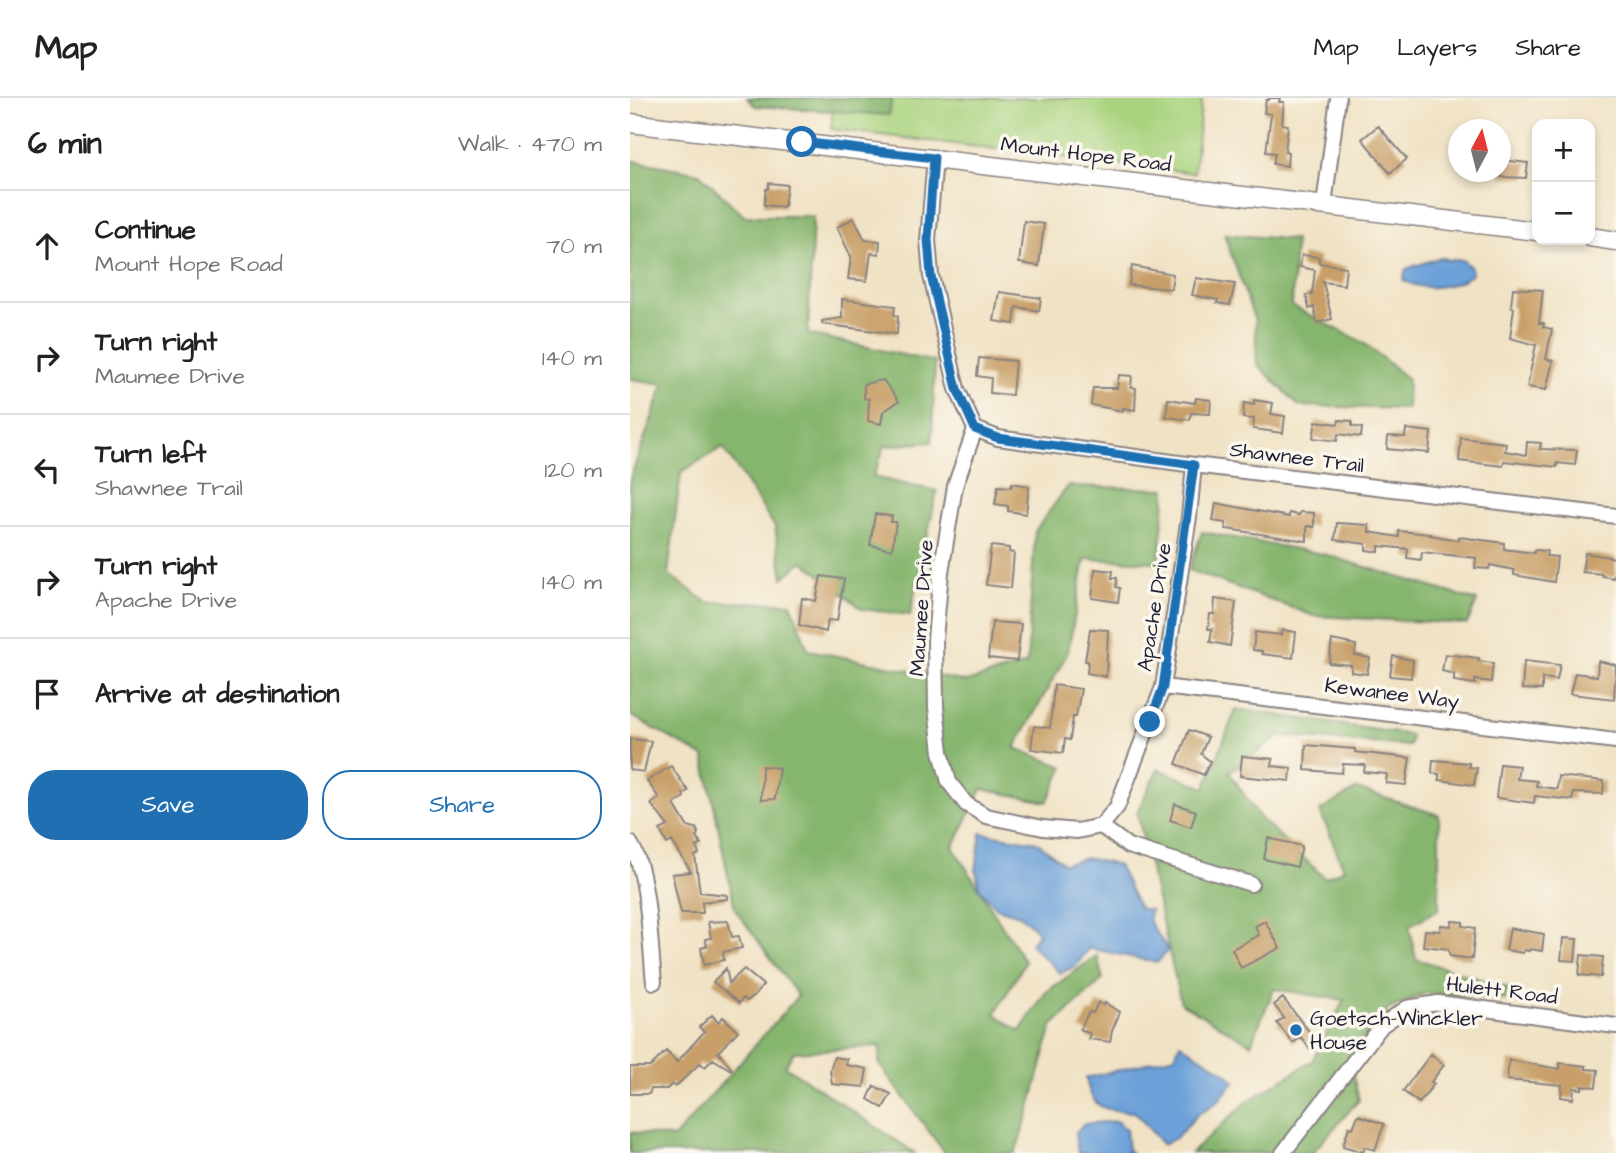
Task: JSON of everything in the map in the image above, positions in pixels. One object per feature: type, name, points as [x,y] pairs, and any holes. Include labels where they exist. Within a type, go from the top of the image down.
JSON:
[{"type":"street","points":[[1324,205],[1338,98]]},
{"type":"street","name":"Mount Hope Road","points":[[630,123],[1532,230]]},
{"type":"street","points":[[934,158],[928,240],[931,276],[957,389],[975,429]]},
{"type":"street","points":[[1595,238],[1616,240]]},
{"type":"street","name":"Shawnee Trail","points":[[975,429],[998,438],[1194,465],[1616,516]]},
{"type":"street","name":"Maumee Drive","points":[[975,429],[955,486],[941,572],[935,639],[937,718],[941,752],[949,782],[966,804],[986,816],[1043,828],[1077,831],[1101,827]]},
{"type":"street","name":"Apache Drive","points":[[1101,827],[1117,807],[1163,687],[1194,465]]},
{"type":"street","name":"Kewanee Way","points":[[1163,687],[1616,741]]},
{"type":"street","points":[[1101,827],[1128,846],[1251,884]]},
{"type":"street","points":[[630,843],[636,851],[644,889],[654,982]]},
{"type":"street","name":"Hulett Road","points":[[1283,1153],[1382,1025],[1408,1008],[1437,1003],[1616,1026]]},
{"type":"green space","points":[[747,98],[892,98],[889,115],[755,106]]},
{"type":"green space","points":[[834,98],[1202,98],[1194,173],[831,129]]},
{"type":"green space","points":[[630,160],[699,173],[744,216],[813,216],[808,334],[935,362],[932,442],[885,446],[873,477],[937,491],[910,615],[862,609],[803,561],[783,578],[775,527],[723,447],[681,472],[668,574],[707,602],[791,603],[808,650],[966,682],[1027,664],[1035,531],[1068,486],[1166,489],[1159,562],[1085,559],[1068,652],[1015,748],[1064,767],[1047,802],[982,789],[953,847],[1025,962],[995,1014],[1020,1031],[1046,992],[1097,956],[1103,979],[1052,1026],[1015,1153],[945,1153],[879,1064],[880,1046],[794,1052],[785,1066],[915,1153],[630,1153],[630,1132],[674,1138],[798,996],[735,909],[704,757],[630,715],[630,479],[664,384],[630,379]]},
{"type":"green space","points":[[1224,234],[1295,240],[1292,306],[1364,343],[1408,379],[1407,409],[1299,406],[1257,364],[1255,321]]},
{"type":"green space","points":[[1202,532],[1323,554],[1477,601],[1467,624],[1314,616],[1189,570]]},
{"type":"green space","points":[[1236,709],[1411,735],[1409,746],[1281,736],[1229,772],[1260,818],[1325,878],[1344,869],[1320,811],[1357,789],[1439,815],[1439,909],[1409,926],[1416,959],[1509,988],[1505,1000],[1425,993],[1389,1009],[1348,1054],[1359,1100],[1312,1153],[1191,1153],[1248,1101],[1312,1061],[1344,1000],[1274,989],[1251,1044],[1181,1003],[1137,812],[1158,769],[1205,788]]},
{"type":"water","points":[[1441,257],[1463,260],[1471,268],[1472,274],[1457,283],[1438,287],[1419,286],[1403,280],[1406,269]]},
{"type":"water","points":[[981,833],[1037,842],[1064,864],[1086,858],[1118,865],[1139,908],[1151,910],[1148,920],[1168,950],[1157,963],[1089,948],[1076,966],[1060,973],[1030,944],[1039,933],[1020,915],[997,908],[979,888],[976,870]]},
{"type":"water","points":[[1180,1043],[1235,1081],[1217,1102],[1197,1115],[1177,1137],[1163,1145],[1135,1112],[1108,1109],[1096,1103],[1086,1078],[1175,1056]]},
{"type":"water","points":[[1116,1121],[1126,1129],[1128,1151],[1132,1153],[1078,1153],[1075,1134],[1083,1124]]},
{"type":"building","points":[[1280,98],[1279,102],[1284,102],[1282,124],[1288,125],[1285,152],[1288,153],[1287,166],[1273,164],[1275,153],[1266,152],[1271,114],[1264,113],[1266,100]]},
{"type":"building","points":[[1378,126],[1407,159],[1390,173],[1362,139]]},
{"type":"building","points":[[1511,161],[1528,163],[1526,178],[1511,177]]},
{"type":"building","points":[[769,183],[787,185],[784,207],[764,205]]},
{"type":"building","points":[[854,218],[865,240],[880,241],[879,254],[871,253],[867,281],[848,279],[851,257],[837,227]]},
{"type":"building","points":[[1024,221],[1044,224],[1039,266],[1019,263]]},
{"type":"building","points":[[1302,255],[1319,257],[1319,263],[1346,267],[1344,285],[1323,282],[1332,319],[1317,323],[1314,307],[1309,309],[1306,295],[1312,294],[1315,270],[1300,267]]},
{"type":"building","points":[[1132,266],[1173,274],[1171,289],[1129,285]]},
{"type":"building","points":[[1196,278],[1235,284],[1230,305],[1192,295]]},
{"type":"building","points":[[1513,288],[1543,290],[1539,323],[1552,329],[1546,359],[1553,361],[1546,390],[1527,387],[1536,345],[1510,338],[1514,308],[1511,306]]},
{"type":"building","points":[[999,292],[1041,298],[1039,311],[1016,307],[1014,324],[994,321]]},
{"type":"building","points":[[842,299],[895,306],[894,315],[898,316],[897,334],[822,324],[822,321],[842,318]]},
{"type":"building","points":[[979,358],[1015,361],[1012,395],[990,393],[991,378],[977,376]]},
{"type":"building","points":[[1119,375],[1132,376],[1131,387],[1136,388],[1135,410],[1123,408],[1123,411],[1091,405],[1093,388],[1117,388]]},
{"type":"building","points":[[883,380],[899,401],[883,412],[881,424],[868,421],[869,399],[864,398],[864,384]]},
{"type":"building","points":[[1196,398],[1211,400],[1210,414],[1191,413],[1190,420],[1166,417],[1168,399],[1195,403]]},
{"type":"building","points":[[1254,400],[1273,403],[1271,414],[1285,416],[1283,433],[1253,429],[1254,419],[1243,418],[1244,403],[1254,405]]},
{"type":"building","points":[[1339,420],[1352,421],[1352,426],[1362,428],[1361,437],[1338,434],[1337,441],[1313,438],[1316,421],[1338,424]]},
{"type":"building","points":[[1406,429],[1431,432],[1429,453],[1387,449],[1388,436],[1405,437]]},
{"type":"building","points":[[1461,438],[1506,443],[1505,451],[1526,455],[1527,442],[1541,443],[1540,449],[1577,450],[1575,465],[1557,463],[1557,467],[1504,461],[1503,466],[1459,461]]},
{"type":"building","points":[[1012,483],[1029,486],[1026,514],[1008,511],[1008,506],[995,504],[998,486],[1011,487]]},
{"type":"building","points":[[1216,503],[1289,517],[1289,513],[1314,513],[1314,527],[1307,526],[1307,541],[1226,529],[1226,523],[1213,521]]},
{"type":"building","points":[[875,514],[892,516],[891,522],[896,522],[892,550],[870,545]]},
{"type":"building","points":[[1337,523],[1369,525],[1369,532],[1399,537],[1399,531],[1431,534],[1459,540],[1459,537],[1504,543],[1504,549],[1534,553],[1535,550],[1547,551],[1546,556],[1557,557],[1554,582],[1514,575],[1514,570],[1490,565],[1489,569],[1475,568],[1476,558],[1422,552],[1421,560],[1407,558],[1408,549],[1379,546],[1379,552],[1366,550],[1366,544],[1335,540]]},
{"type":"building","points":[[991,546],[1009,548],[1009,552],[1014,553],[1011,588],[986,585]]},
{"type":"building","points":[[1585,553],[1616,558],[1616,576],[1613,578],[1582,572]]},
{"type":"building","points":[[1095,569],[1113,571],[1112,578],[1117,578],[1116,587],[1120,588],[1118,602],[1092,598]]},
{"type":"building","points":[[821,576],[844,579],[837,621],[828,620],[826,632],[799,625],[802,598],[816,601]]},
{"type":"building","points":[[1215,599],[1236,602],[1230,646],[1210,642],[1212,629],[1208,629],[1210,614],[1214,614]]},
{"type":"building","points":[[992,622],[1021,624],[1017,661],[988,658]]},
{"type":"building","points":[[1090,629],[1108,630],[1106,677],[1087,673],[1088,661],[1085,661]]},
{"type":"building","points":[[1282,630],[1296,632],[1293,658],[1262,654],[1262,651],[1253,650],[1255,632],[1281,635]]},
{"type":"building","points":[[1332,640],[1356,645],[1355,655],[1370,658],[1367,674],[1351,672],[1351,665],[1329,663]]},
{"type":"building","points":[[1445,654],[1479,658],[1478,661],[1493,663],[1491,682],[1475,680],[1475,684],[1454,681],[1454,674],[1442,671]]},
{"type":"building","points":[[1393,656],[1413,660],[1411,678],[1390,676]]},
{"type":"building","points":[[1524,661],[1560,665],[1557,680],[1542,678],[1542,690],[1522,689]]},
{"type":"building","points":[[1598,661],[1616,665],[1614,699],[1570,694],[1575,673],[1597,676]]},
{"type":"building","points":[[1054,685],[1081,689],[1070,740],[1065,739],[1063,753],[1031,749],[1034,726],[1050,728]]},
{"type":"building","points":[[1189,730],[1208,737],[1201,754],[1210,761],[1204,775],[1176,764]]},
{"type":"building","points":[[630,739],[651,741],[644,772],[630,770]]},
{"type":"building","points":[[1306,745],[1355,749],[1355,752],[1410,758],[1406,785],[1386,783],[1387,774],[1364,772],[1365,765],[1343,764],[1342,773],[1305,770]]},
{"type":"building","points":[[1242,756],[1273,759],[1272,766],[1291,768],[1290,781],[1240,776]]},
{"type":"building","points":[[1433,760],[1469,763],[1469,767],[1477,768],[1474,785],[1439,780],[1439,774],[1432,773]]},
{"type":"building","points":[[1500,764],[1519,766],[1517,779],[1537,781],[1536,786],[1557,789],[1558,776],[1604,781],[1603,794],[1573,793],[1573,800],[1535,796],[1534,803],[1496,798]]},
{"type":"building","points":[[671,766],[688,791],[674,804],[687,826],[696,828],[701,845],[696,847],[699,854],[695,856],[700,892],[727,895],[727,899],[702,902],[703,913],[681,913],[672,874],[691,872],[672,841],[667,844],[660,830],[668,826],[651,804],[659,798],[647,781]]},
{"type":"building","points":[[762,766],[779,768],[775,799],[761,800]]},
{"type":"building","points":[[1175,804],[1196,811],[1191,827],[1170,820]]},
{"type":"building","points":[[1268,838],[1302,846],[1297,867],[1264,859]]},
{"type":"building","points":[[728,921],[732,937],[739,936],[742,948],[723,952],[724,960],[704,965],[701,948],[707,946],[705,939],[711,938],[708,922]]},
{"type":"building","points":[[1265,921],[1280,948],[1241,968],[1232,949],[1259,935],[1255,926]]},
{"type":"building","points":[[1452,921],[1463,922],[1463,926],[1475,928],[1472,959],[1450,956],[1448,949],[1423,946],[1425,930],[1440,931],[1441,925],[1451,926]]},
{"type":"building","points":[[1510,928],[1544,934],[1542,951],[1530,949],[1524,950],[1523,953],[1506,950]]},
{"type":"building","points":[[1563,938],[1577,939],[1575,961],[1561,960]]},
{"type":"building","points":[[1581,955],[1603,957],[1601,977],[1579,975]]},
{"type":"building","points":[[726,968],[729,983],[744,969],[763,985],[747,1001],[743,998],[739,1003],[713,982]]},
{"type":"building","name":"Goetsch–Winckler House","points":[[1283,998],[1318,1043],[1310,1049],[1301,1037],[1293,1043],[1277,1023],[1284,1018],[1274,1005]]},
{"type":"building","points":[[1098,1002],[1120,1012],[1110,1042],[1088,1039],[1090,1034],[1080,1029]]},
{"type":"building","points":[[712,1015],[718,1022],[723,1017],[738,1031],[718,1052],[731,1070],[713,1059],[705,1067],[700,1063],[675,1087],[672,1084],[667,1089],[651,1089],[649,1094],[630,1094],[630,1067],[650,1067],[666,1051],[677,1062],[704,1032],[699,1027]]},
{"type":"building","points":[[1431,1054],[1444,1065],[1419,1103],[1403,1091]]},
{"type":"building","points":[[834,1057],[847,1059],[846,1065],[867,1069],[864,1087],[832,1084],[830,1070]]},
{"type":"building","points":[[1509,1060],[1560,1069],[1560,1063],[1586,1066],[1586,1069],[1598,1070],[1596,1087],[1574,1088],[1573,1099],[1561,1097],[1562,1085],[1507,1080]]},
{"type":"building","points":[[874,1086],[891,1094],[883,1108],[868,1099]]},
{"type":"building","points":[[1358,1115],[1384,1124],[1375,1150],[1365,1147],[1363,1152],[1343,1146],[1349,1127],[1353,1128]]},
{"type":"place","name":"Goetsch–Winckler House","points":[[1296,1030]]},
{"type":"route","points":[[802,142],[934,158],[928,240],[931,276],[957,389],[975,429],[998,438],[1194,465],[1189,517],[1163,687],[1150,722]]}]
